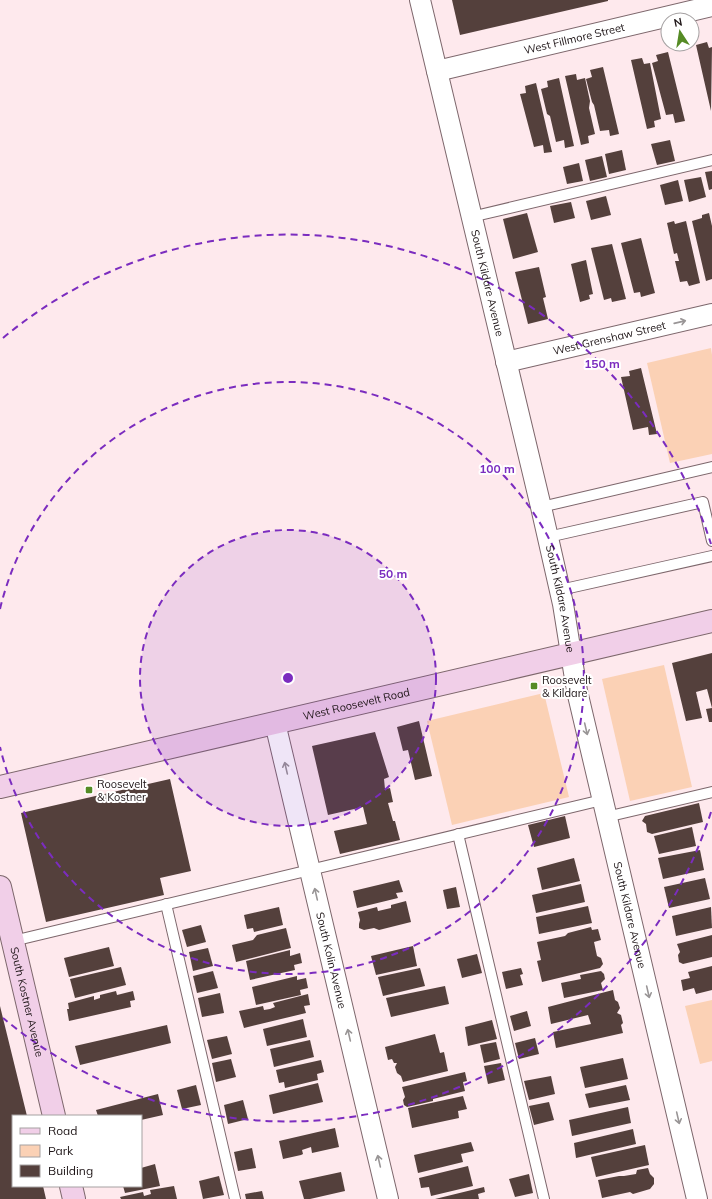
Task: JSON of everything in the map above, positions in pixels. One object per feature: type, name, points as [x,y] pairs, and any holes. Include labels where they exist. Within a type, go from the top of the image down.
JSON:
[{"type":"main road","name":"West Roosevelt Road","points":[[0,787],[712,621]]},
{"type":"main road","name":"South Kostner Avenue","points":[[0,887],[54,1115]]},
{"type":"main road","points":[[71,1187],[74,1199]]},
{"type":"street","name":"South Kildare Avenue","points":[[420,0],[548,537],[560,590],[577,691],[697,1199]]},
{"type":"street","name":"West Fillmore Street","points":[[437,71],[712,6]]},
{"type":"street","name":"West Grenshaw Street","points":[[506,362],[712,314]]},
{"type":"street","name":"South Kolin Avenue","points":[[275,723],[388,1199]]},
{"type":"lane","points":[[472,217],[712,160]]},
{"type":"lane","points":[[541,507],[712,467]]},
{"type":"lane","points":[[548,537],[703,502],[712,541]]},
{"type":"lane","points":[[560,590],[712,556]]},
{"type":"lane","points":[[13,941],[458,834],[604,808],[712,792]]},
{"type":"lane","points":[[458,834],[544,1199]]},
{"type":"lane","points":[[166,904],[235,1199]]},
{"type":"green space","points":[[711,348],[712,454],[670,463],[647,363]]},
{"type":"green space","points":[[664,665],[692,787],[630,801],[602,679]]},
{"type":"green space","points":[[544,693],[569,797],[452,825],[427,721]]},
{"type":"green space","points":[[712,1000],[712,1061],[700,1064],[685,1006]]},
{"type":"building","points":[[452,0],[608,0],[608,1],[460,35]]},
{"type":"building","points":[[707,42],[709,48],[712,47],[711,111],[698,52],[700,52],[700,44]]},
{"type":"building","points":[[668,52],[685,121],[675,123],[673,114],[666,115],[652,63],[658,61],[656,55]]},
{"type":"building","points":[[642,58],[644,64],[650,63],[661,119],[654,121],[655,127],[647,129],[631,60]]},
{"type":"building","points":[[603,67],[619,134],[610,136],[609,130],[600,131],[586,79],[592,77],[590,70]]},
{"type":"building","points":[[576,74],[577,80],[585,78],[590,101],[589,108],[595,134],[588,136],[589,143],[581,145],[565,76]]},
{"type":"building","points":[[559,78],[574,146],[565,148],[564,140],[556,142],[550,116],[547,114],[541,89],[548,87],[547,81]]},
{"type":"building","points":[[536,83],[552,152],[544,153],[543,145],[534,147],[520,94],[526,93],[525,86]]},
{"type":"building","points":[[670,140],[675,161],[657,165],[651,144]]},
{"type":"building","points":[[622,150],[626,170],[609,174],[605,154]]},
{"type":"building","points":[[602,156],[607,177],[590,181],[585,160]]},
{"type":"building","points":[[579,163],[583,181],[567,184],[563,167]]},
{"type":"building","points":[[712,171],[712,189],[709,190],[705,172]]},
{"type":"building","points":[[701,177],[706,197],[689,202],[684,180]]},
{"type":"building","points":[[678,180],[683,201],[665,205],[660,185]]},
{"type":"building","points":[[606,196],[611,215],[591,220],[586,201]]},
{"type":"building","points":[[571,202],[575,218],[554,223],[550,206]]},
{"type":"building","points":[[527,213],[538,252],[513,259],[503,219]]},
{"type":"building","points":[[709,213],[712,226],[712,279],[706,281],[692,221],[702,218],[702,215]]},
{"type":"building","points":[[674,221],[675,224],[686,221],[700,283],[689,286],[687,281],[680,282],[675,261],[679,261],[677,253],[674,254],[667,223]]},
{"type":"building","points":[[641,238],[655,293],[641,297],[640,292],[634,293],[621,243]]},
{"type":"building","points":[[612,244],[626,299],[612,302],[611,298],[604,300],[591,248]]},
{"type":"building","points":[[586,260],[593,294],[589,295],[590,299],[580,302],[571,264]]},
{"type":"building","points":[[539,267],[546,297],[543,298],[548,319],[528,324],[515,272]]},
{"type":"building","points":[[641,368],[657,434],[649,435],[648,427],[633,430],[621,377],[630,376],[629,371]]},
{"type":"building","points":[[712,653],[712,708],[707,689],[696,692],[702,718],[686,721],[672,663]]},
{"type":"building","points":[[712,708],[712,722],[709,722],[706,709]]},
{"type":"building","points":[[419,721],[432,776],[415,780],[408,750],[403,751],[397,727]]},
{"type":"building","points":[[375,732],[389,777],[384,779],[385,789],[390,788],[393,802],[388,803],[400,840],[340,854],[334,831],[367,824],[363,807],[328,815],[312,746]]},
{"type":"building","points":[[170,779],[191,871],[160,878],[164,895],[46,922],[21,813]]},
{"type":"building","points":[[699,803],[703,822],[652,834],[647,832],[646,824],[642,821],[645,816]]},
{"type":"building","points":[[565,816],[570,838],[534,847],[528,825]]},
{"type":"building","points":[[692,827],[696,846],[659,854],[654,836]]},
{"type":"building","points":[[700,850],[704,870],[663,879],[658,858]]},
{"type":"building","points":[[574,858],[580,881],[542,890],[537,868]]},
{"type":"building","points":[[705,878],[710,899],[669,908],[664,887]]},
{"type":"building","points":[[399,880],[403,892],[396,893],[398,898],[357,908],[353,891]]},
{"type":"building","points":[[581,884],[585,902],[536,913],[532,895]]},
{"type":"building","points":[[456,887],[460,907],[447,909],[443,890]]},
{"type":"building","points":[[406,901],[411,922],[379,930],[374,928],[364,930],[359,928],[360,920],[358,912],[377,907],[378,911],[391,908],[391,905]]},
{"type":"building","points":[[588,906],[592,923],[539,934],[536,917]]},
{"type":"building","points":[[279,907],[283,925],[254,932],[253,928],[247,929],[244,915]]},
{"type":"building","points":[[711,907],[712,928],[676,936],[672,916]]},
{"type":"building","points":[[201,925],[206,942],[187,947],[182,930]]},
{"type":"building","points":[[591,927],[592,930],[598,929],[601,940],[594,942],[597,956],[601,958],[603,964],[600,968],[542,982],[537,961],[541,960],[537,942],[565,936],[568,933]]},
{"type":"building","points":[[286,928],[291,948],[236,962],[232,945],[253,940],[257,935]]},
{"type":"building","points":[[712,935],[712,957],[683,964],[679,962],[678,955],[680,952],[677,944]]},
{"type":"building","points":[[413,946],[417,966],[376,975],[371,956]]},
{"type":"building","points":[[109,947],[114,966],[69,977],[64,958]]},
{"type":"building","points":[[208,948],[213,966],[193,971],[189,952]]},
{"type":"building","points":[[290,950],[290,956],[300,953],[302,963],[294,965],[295,970],[250,980],[246,961]]},
{"type":"building","points":[[477,954],[482,973],[462,978],[457,959]]},
{"type":"building","points":[[712,966],[712,990],[696,994],[694,988],[683,991],[681,980],[690,978],[688,972]]},
{"type":"building","points":[[121,967],[126,985],[75,998],[70,979]]},
{"type":"building","points":[[420,968],[425,986],[383,996],[378,977]]},
{"type":"building","points":[[521,968],[523,974],[520,975],[523,985],[506,989],[502,972]]},
{"type":"building","points":[[213,971],[218,988],[197,993],[193,976]]},
{"type":"building","points":[[601,971],[604,974],[605,979],[601,983],[603,990],[564,998],[561,983],[581,979],[580,975]]},
{"type":"building","points":[[297,976],[297,980],[306,978],[308,988],[300,990],[301,995],[256,1005],[252,987]]},
{"type":"building","points":[[445,986],[449,1004],[391,1017],[386,998]]},
{"type":"building","points":[[613,990],[615,1000],[618,1002],[620,1008],[617,1013],[621,1015],[623,1033],[556,1048],[553,1032],[591,1024],[588,1015],[551,1024],[548,1007]]},
{"type":"building","points":[[116,991],[117,995],[133,991],[135,1000],[130,1001],[131,1007],[69,1021],[67,1009],[69,1009],[68,1003],[94,996],[94,1000],[100,998],[100,995]]},
{"type":"building","points":[[220,993],[224,1013],[202,1017],[198,998]]},
{"type":"building","points":[[308,994],[310,1005],[304,1006],[306,1013],[244,1028],[239,1011],[263,1006],[264,1010],[270,1009],[275,1007],[273,1003]]},
{"type":"building","points":[[0,1006],[27,1115],[12,1115],[12,1187],[43,1187],[46,1199],[0,1199]]},
{"type":"building","points":[[527,1011],[531,1026],[514,1031],[510,1016]]},
{"type":"building","points":[[303,1019],[307,1037],[267,1046],[263,1029]]},
{"type":"building","points":[[492,1020],[497,1039],[468,1046],[465,1027]]},
{"type":"building","points":[[167,1025],[171,1043],[80,1065],[75,1046]]},
{"type":"building","points":[[435,1034],[440,1053],[444,1052],[448,1071],[403,1082],[395,1067],[397,1063],[394,1063],[392,1059],[388,1060],[385,1047]]},
{"type":"building","points":[[227,1036],[232,1054],[212,1059],[207,1040]]},
{"type":"building","points":[[535,1038],[539,1054],[519,1059],[515,1043]]},
{"type":"building","points":[[310,1040],[314,1057],[274,1067],[270,1049]]},
{"type":"building","points":[[496,1042],[500,1059],[484,1063],[480,1045]]},
{"type":"building","points":[[623,1058],[628,1079],[585,1088],[580,1067]]},
{"type":"building","points":[[231,1059],[236,1077],[216,1082],[212,1063]]},
{"type":"building","points":[[321,1060],[324,1072],[317,1074],[318,1080],[285,1088],[284,1082],[279,1083],[276,1070]]},
{"type":"building","points":[[501,1063],[505,1080],[488,1084],[484,1066]]},
{"type":"building","points":[[465,1072],[467,1081],[463,1082],[465,1091],[407,1107],[404,1105],[403,1100],[405,1097],[402,1087]]},
{"type":"building","points":[[551,1076],[555,1094],[529,1100],[524,1081]]},
{"type":"building","points":[[318,1083],[323,1102],[273,1114],[269,1095]]},
{"type":"building","points":[[196,1085],[201,1105],[182,1109],[177,1090]]},
{"type":"building","points":[[626,1085],[630,1100],[589,1108],[585,1094]]},
{"type":"building","points":[[158,1094],[163,1115],[142,1120],[142,1115],[98,1115],[96,1110]]},
{"type":"building","points":[[463,1096],[467,1109],[458,1111],[459,1118],[412,1128],[408,1108]]},
{"type":"building","points":[[243,1100],[248,1119],[228,1124],[224,1105]]},
{"type":"building","points":[[549,1102],[554,1120],[534,1125],[529,1106]]},
{"type":"building","points":[[628,1107],[631,1123],[572,1136],[569,1120]]},
{"type":"building","points":[[335,1128],[339,1147],[312,1153],[311,1147],[302,1150],[303,1154],[301,1155],[283,1159],[279,1141]]},
{"type":"building","points":[[633,1129],[636,1144],[576,1158],[574,1143]]},
{"type":"building","points":[[471,1142],[474,1151],[461,1154],[463,1162],[418,1173],[414,1155]]},
{"type":"building","points":[[645,1145],[649,1165],[596,1177],[591,1157]]},
{"type":"building","points":[[252,1148],[256,1168],[238,1171],[234,1152]]},
{"type":"building","points":[[155,1164],[160,1186],[125,1193],[123,1187],[142,1187],[142,1168]]},
{"type":"building","points":[[468,1166],[473,1186],[431,1196],[429,1187],[421,1188],[419,1178]]},
{"type":"building","points":[[648,1168],[650,1174],[654,1178],[654,1184],[650,1189],[633,1194],[630,1192],[602,1198],[598,1180],[636,1174],[637,1170]]},
{"type":"building","points":[[341,1172],[345,1191],[304,1199],[299,1181]]},
{"type":"building","points":[[529,1174],[533,1193],[515,1197],[509,1179]]},
{"type":"building","points":[[219,1176],[224,1195],[203,1199],[199,1181]]},
{"type":"building","points":[[174,1186],[177,1199],[121,1199],[120,1197],[143,1192],[144,1196],[151,1194],[150,1190]]},
{"type":"building","points":[[484,1187],[485,1192],[478,1194],[479,1199],[435,1199]]},
{"type":"building","points":[[262,1191],[264,1199],[246,1199],[245,1194]]},
{"type":"place","name":"Roosevelt & Kildare","points":[[534,686]]},
{"type":"place","name":"Roosevelt & Kostner","points":[[89,790]]}]
